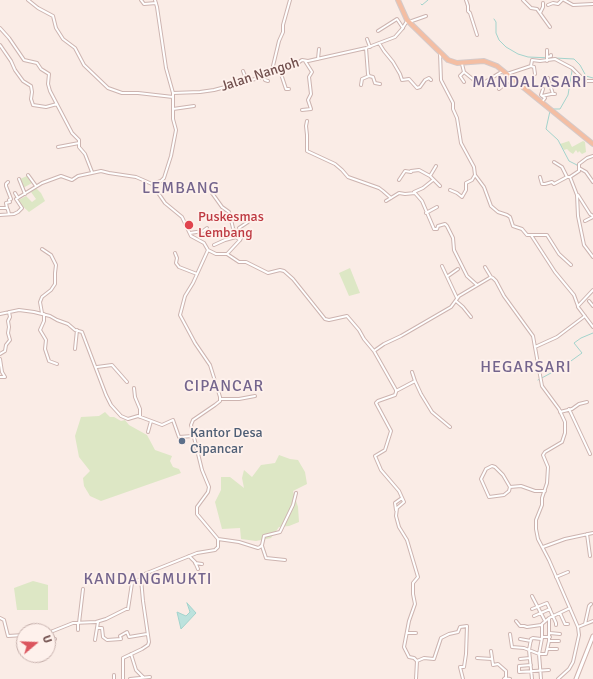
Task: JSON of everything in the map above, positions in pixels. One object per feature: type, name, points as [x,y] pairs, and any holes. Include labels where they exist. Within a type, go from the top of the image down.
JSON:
[{"type":"main road","points":[[398,0],[408,21],[449,61],[487,61],[497,66],[593,144]]},
{"type":"street","points":[[28,0],[38,8],[53,16],[56,28],[63,39],[75,48],[84,66],[108,88],[122,93],[138,93],[173,97]]},
{"type":"street","points":[[141,0],[144,4],[155,1],[166,68],[173,93],[173,119],[176,130],[171,156],[164,178],[161,181],[152,184]]},
{"type":"street","points":[[275,73],[273,66],[279,41],[283,32],[290,0]]},
{"type":"street","points":[[466,0],[468,12],[471,15],[477,35]]},
{"type":"street","points":[[523,0],[531,8],[536,8],[550,27]]},
{"type":"street","points":[[548,5],[553,3],[558,4],[563,0],[574,5],[593,4]]},
{"type":"street","points":[[540,13],[543,3]]},
{"type":"street","points":[[408,21],[426,16]]},
{"type":"street","points":[[378,30],[397,19],[403,28]]},
{"type":"street","name":"Jalan Nangoh","points":[[173,93],[206,92],[264,77],[296,64],[302,60],[308,61],[370,47],[394,38],[408,21]]},
{"type":"street","points":[[0,28],[24,60],[37,63],[41,69],[49,74],[48,88],[73,134],[78,139],[79,147],[85,154],[92,172]]},
{"type":"street","points":[[366,39],[370,47]]},
{"type":"street","points":[[379,43],[393,62],[402,80],[408,78],[410,79],[417,88],[425,80],[429,78],[431,80]]},
{"type":"street","points":[[0,45],[12,61],[15,70],[22,81],[31,86],[31,99],[33,105],[41,107],[57,104]]},
{"type":"street","points":[[366,48],[369,76],[372,76],[375,82],[380,84]]},
{"type":"street","points":[[318,59],[319,49]]},
{"type":"street","points":[[547,50],[547,58]]},
{"type":"street","points":[[440,53],[441,80],[453,103],[453,110],[457,118],[461,143],[474,167],[475,175],[483,184],[492,208],[501,214],[507,215],[511,219],[513,226],[522,229],[527,235],[547,235],[560,254],[571,265]]},
{"type":"street","points":[[547,58],[551,55]]},
{"type":"street","points":[[535,74],[534,67],[531,66],[531,61],[547,58],[557,60],[573,69],[585,81],[593,81]]},
{"type":"street","points":[[302,110],[311,109],[308,100],[311,94],[309,77],[312,72],[305,60]]},
{"type":"street","points":[[462,62],[464,72],[480,85],[504,73],[531,66]]},
{"type":"street","points":[[280,71],[286,89],[289,89]]},
{"type":"street","points":[[243,72],[247,81]]},
{"type":"street","points":[[464,72],[460,76],[464,82]]},
{"type":"street","points":[[361,86],[362,79],[369,76]]},
{"type":"street","points":[[264,77],[265,80],[268,81]]},
{"type":"street","points":[[542,96],[554,94],[548,78]]},
{"type":"street","points":[[499,89],[512,79]]},
{"type":"street","points":[[542,102],[545,98],[541,94],[543,89]]},
{"type":"street","points":[[173,109],[194,106]]},
{"type":"street","points":[[307,121],[307,150],[335,164],[348,177],[379,188],[391,198]]},
{"type":"street","points":[[58,147],[79,143]]},
{"type":"street","points":[[540,177],[542,184],[552,182],[554,184],[569,177],[579,169],[579,164],[587,158],[593,156]]},
{"type":"street","points":[[554,162],[562,167],[569,177],[577,195],[593,217],[585,221]]},
{"type":"street","points":[[430,176],[436,166]]},
{"type":"street","points":[[579,169],[586,172],[593,182]]},
{"type":"street","points":[[399,180],[406,171],[410,172],[419,170],[430,176],[440,186]]},
{"type":"street","points":[[18,198],[36,186],[61,176],[72,180],[78,176],[101,171],[131,176],[152,184],[165,203],[182,217],[192,237],[204,243],[208,250],[216,254],[227,254],[239,262],[246,262],[268,273],[280,270],[293,279],[325,319],[329,320],[347,316],[374,351],[396,391]]},
{"type":"street","points":[[28,175],[36,186]]},
{"type":"street","points":[[450,190],[462,197],[466,190],[466,183],[472,180],[475,175]]},
{"type":"street","points":[[20,179],[25,194]]},
{"type":"street","points":[[386,201],[399,194],[414,192],[423,188],[433,180]]},
{"type":"street","points":[[8,182],[6,186],[11,200],[9,200],[10,202],[6,203],[9,215]]},
{"type":"street","points":[[414,192],[422,201],[434,229],[437,229],[438,226],[445,224],[447,226],[453,238],[454,250],[467,276],[477,285]]},
{"type":"street","points":[[0,215],[16,214],[22,209],[16,201],[18,198],[15,193]]},
{"type":"street","points":[[212,193],[222,207],[229,212],[236,237],[240,240]]},
{"type":"street","points":[[577,195],[578,216],[584,246],[593,257]]},
{"type":"street","points":[[426,213],[437,207]]},
{"type":"street","points":[[0,208],[7,208]]},
{"type":"street","points":[[227,254],[240,242],[242,236],[239,228],[248,222]]},
{"type":"street","points":[[190,233],[203,231],[207,228]]},
{"type":"street","points":[[531,235],[549,263],[574,295],[578,306],[593,327]]},
{"type":"street","points":[[214,245],[236,237]]},
{"type":"street","points":[[42,250],[51,255],[56,265],[54,273],[55,284],[51,290],[42,296],[40,302],[44,320],[40,330],[46,340],[45,349],[49,361],[57,364]]},
{"type":"street","points":[[208,250],[192,286],[185,296],[180,315],[195,343],[210,365],[220,399]]},
{"type":"street","points":[[175,253],[177,258],[176,263],[179,267],[197,274]]},
{"type":"street","points":[[442,266],[457,298]]},
{"type":"street","points":[[485,267],[533,336],[542,386],[565,422],[565,433],[562,442],[560,445],[545,452],[543,455],[548,467],[547,483],[536,525],[536,535],[571,608],[578,627],[579,635],[573,662],[569,669],[558,679]]},
{"type":"street","points":[[447,277],[458,269]]},
{"type":"street","points":[[374,351],[445,310],[456,301],[457,298],[491,277]]},
{"type":"street","points":[[578,306],[593,290]]},
{"type":"street","points":[[456,301],[471,317]]},
{"type":"street","points":[[589,301],[593,306]]},
{"type":"street","points":[[0,314],[25,310],[43,314],[68,324],[83,333],[88,350],[106,395],[121,416],[128,419],[135,416],[140,417],[162,425],[173,420],[179,437],[193,436]]},
{"type":"street","points":[[0,354],[5,351],[6,345],[10,340],[8,333],[10,329],[8,321],[10,317],[9,312]]},
{"type":"street","points":[[535,347],[556,337],[585,316]]},
{"type":"street","points":[[75,349],[77,330]]},
{"type":"street","points":[[0,359],[2,372],[5,377],[0,377]]},
{"type":"street","points":[[96,367],[112,365],[127,382]]},
{"type":"street","points":[[412,372],[421,394],[432,412],[450,427]]},
{"type":"street","points":[[415,381],[396,391],[395,395],[378,401],[376,404],[391,431],[385,450],[375,456],[381,470],[399,491],[404,502],[398,507],[396,516],[399,527],[407,540],[418,577],[414,583],[413,589],[415,604],[409,621],[405,648],[409,657],[417,660],[424,658],[434,659],[440,638],[458,632],[460,627],[468,626],[464,667],[460,667],[463,679]]},
{"type":"street","points":[[134,388],[135,397],[140,409],[140,417]]},
{"type":"street","points":[[220,399],[239,399],[255,396]]},
{"type":"street","points":[[123,679],[122,659],[148,645],[148,634],[143,601],[142,579],[144,574],[197,553],[215,550],[218,547],[218,539],[197,514],[197,507],[208,492],[209,487],[202,470],[191,425],[193,420],[215,405],[220,399]]},
{"type":"street","points":[[560,412],[587,402]]},
{"type":"street","points":[[569,409],[590,454]]},
{"type":"street","points":[[148,432],[151,421]]},
{"type":"street","points":[[495,466],[510,487],[509,491],[504,495],[489,497],[481,479],[486,469],[495,466]]},
{"type":"street","points":[[510,487],[521,486],[535,491],[545,491]]},
{"type":"street","points":[[285,560],[266,558],[262,546],[264,536],[280,532],[293,505],[296,493]]},
{"type":"street","points":[[397,510],[395,503],[402,498]]},
{"type":"street","points":[[543,548],[565,539],[593,533]]},
{"type":"street","points":[[587,534],[590,556]]},
{"type":"street","points":[[218,539],[239,542],[258,548],[262,546]]},
{"type":"street","points":[[190,556],[198,568]]},
{"type":"street","points":[[195,563],[202,564]]},
{"type":"street","points":[[556,577],[568,572]]},
{"type":"street","points":[[56,630],[71,624],[106,620],[128,609],[132,583],[142,579]]},
{"type":"street","points":[[78,630],[82,589]]},
{"type":"street","points":[[532,596],[545,621]]},
{"type":"street","points":[[532,609],[547,603],[556,625]]},
{"type":"street","points":[[585,624],[588,606],[591,604]]},
{"type":"street","points":[[541,679],[539,654],[542,625],[553,616],[571,608]]},
{"type":"street","points":[[534,616],[550,609]]},
{"type":"street","points":[[560,613],[565,624],[568,624]]},
{"type":"street","points":[[0,618],[4,620],[8,636],[16,635]]},
{"type":"street","points":[[510,634],[512,647],[524,648],[539,654],[546,654],[550,637],[550,618]]},
{"type":"street","points":[[516,621],[520,626],[527,627],[542,625]]},
{"type":"street","points":[[578,627],[593,621]]},
{"type":"street","points":[[96,640],[98,622]]},
{"type":"street","points":[[98,628],[102,628],[104,637],[107,640],[121,639],[120,636],[127,632],[129,637],[148,634]]},
{"type":"street","points":[[407,633],[416,633]]},
{"type":"street","points":[[550,633],[560,634]]},
{"type":"street","points":[[576,679],[593,636]]},
{"type":"street","points":[[532,679],[529,650],[531,641],[533,638],[550,637]]},
{"type":"street","points":[[520,639],[531,641]]},
{"type":"street","points":[[549,641],[558,641]]},
{"type":"street","points":[[548,649],[557,649]]},
{"type":"street","points":[[491,652],[493,665],[498,664],[506,670],[507,678]]},
{"type":"street","points":[[131,654],[136,670],[143,677]]},
{"type":"street","points":[[477,658],[492,659]]},
{"type":"street","points":[[520,659],[530,658]]},
{"type":"street","points":[[416,679],[417,660]]},
{"type":"street","points":[[531,665],[519,666],[519,672],[549,670]]},
{"type":"street","points":[[130,679],[150,677]]},
{"type":"green space","points":[[569,141],[572,147],[583,141],[585,142],[586,152],[582,154],[579,151],[578,153],[576,150],[573,154],[567,149],[564,150],[560,144]]},
{"type":"green space","points":[[27,176],[32,183],[23,188],[20,179]]},
{"type":"green space","points":[[36,188],[41,193],[45,201],[29,212],[17,201],[26,196],[32,202],[36,199],[31,192]]},
{"type":"green space","points":[[350,268],[360,293],[349,296],[339,273]]},
{"type":"green space","points":[[105,412],[110,417],[114,417],[121,421],[125,420],[129,425],[147,435],[155,450],[172,456],[170,461],[173,467],[179,469],[181,473],[101,501],[90,496],[84,486],[83,478],[90,471],[79,457],[75,436],[81,417],[99,416]]},
{"type":"green space","points":[[279,455],[298,460],[305,472],[307,484],[293,491],[298,507],[299,522],[289,526],[279,527],[271,538],[256,541],[241,539],[240,528],[222,529],[215,502],[221,490],[221,477],[230,477],[244,488],[242,478],[244,470],[252,477],[261,465],[275,463]]},
{"type":"green space","points":[[33,581],[48,585],[48,610],[17,610],[14,588]]},
{"type":"water","points":[[187,603],[196,613],[181,629],[177,612],[186,616],[190,612]]},
{"type":"waterway","points":[[421,4],[422,5],[428,0]]},
{"type":"waterway","points":[[494,19],[496,22],[496,33],[499,40],[506,47],[518,54],[528,57],[552,58]]},
{"type":"waterway","points":[[555,58],[574,59],[580,65],[586,76],[593,78]]},
{"type":"waterway","points":[[552,109],[560,109],[568,95],[572,69]]},
{"type":"waterway","points":[[550,111],[546,129],[558,140],[569,161],[577,165],[579,169]]},
{"type":"waterway","points":[[588,177],[593,184]]},
{"type":"waterway","points":[[538,380],[564,366],[582,353],[574,343],[593,333]]},
{"type":"place","name":"Puskesmas Lembang","points":[[189,225]]},
{"type":"place","name":"Kantor Desa Cipancar","points":[[182,441]]},
{"type":"district","name":"MANDALASARI","points":[[530,83]]},
{"type":"district","name":"LEMBANG","points":[[181,189]]},
{"type":"district","name":"HEGARSARI","points":[[526,368]]},
{"type":"district","name":"CIPANCAR","points":[[224,387]]},
{"type":"district","name":"KANDANGMUKTI","points":[[148,580]]}]
